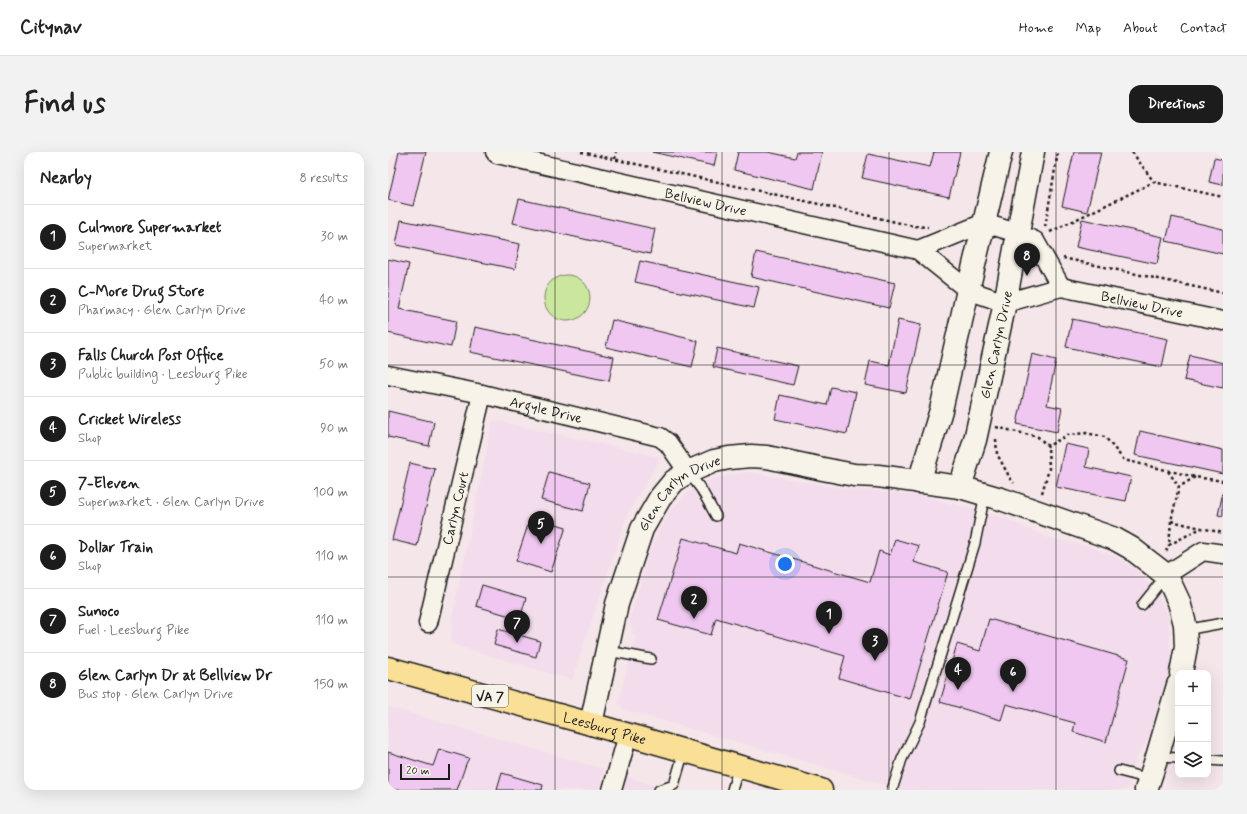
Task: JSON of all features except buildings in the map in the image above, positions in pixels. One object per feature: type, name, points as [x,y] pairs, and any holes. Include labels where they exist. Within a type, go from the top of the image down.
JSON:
[{"type":"main road","name":"Leesburg Pike","points":[[388,668],[821,790]]},
{"type":"street","name":"Bellview Drive","points":[[495,152],[497,154],[918,250],[968,290],[1005,302],[1061,287],[1223,320]]},
{"type":"street","points":[[919,482],[942,410],[968,290],[1001,152]]},
{"type":"street","name":"Glen Carlyn Drive","points":[[960,487],[975,440],[1005,302],[1033,152]]},
{"type":"street","points":[[918,250],[984,223],[1017,233],[1035,241],[1061,287]]},
{"type":"street","name":"Argyle Drive","points":[[388,375],[482,394],[660,437],[668,442],[688,472]]},
{"type":"street","name":"Carlyn Court","points":[[428,622],[482,394]]},
{"type":"street","name":"Glen Carlyn Drive","points":[[591,724],[617,604],[642,529],[660,498],[674,481],[688,472],[714,461],[751,456],[767,457],[846,473],[960,487],[1096,531],[1115,539],[1131,548],[1166,575]]},
{"type":"street","points":[[1182,670],[1186,647],[1185,630],[1179,602],[1166,575],[1203,551],[1223,554]]},
{"type":"street","points":[[1148,784],[1168,758],[1175,706]]},
{"type":"street","points":[[612,790],[628,735]]},
{"type":"lane","points":[[688,472],[701,489],[716,516]]},
{"type":"lane","points":[[892,790],[902,759],[922,715],[975,543],[985,494]]},
{"type":"lane","points":[[1142,605],[1166,575]]},
{"type":"lane","points":[[1185,630],[1223,623]]},
{"type":"lane","points":[[608,651],[651,659]]},
{"type":"lane","points":[[659,790],[674,788],[684,751]]},
{"type":"lane","points":[[1211,760],[1223,761]]},
{"type":"lane","points":[[732,790],[738,766]]},
{"type":"lane","points":[[1119,771],[1148,784]]},
{"type":"path","points":[[580,152],[913,226],[929,227]]},
{"type":"path","points":[[615,159],[616,152]]},
{"type":"path","points":[[1045,228],[1058,152]]},
{"type":"path","points":[[1132,152],[1154,182]]},
{"type":"path","points":[[1044,235],[1154,182],[1223,197]]},
{"type":"path","points":[[1059,257],[1223,293]]},
{"type":"path","points":[[997,419],[997,454],[1014,484]]},
{"type":"path","points":[[996,427],[1038,437],[1048,446],[1067,435],[1086,433],[1105,437],[1124,460],[1195,477],[1223,481]]},
{"type":"path","points":[[1168,471],[1179,487]]},
{"type":"path","points":[[1195,477],[1179,487],[1171,521],[1169,545],[1201,528]]},
{"type":"path","points":[[1171,521],[1223,532]]},
{"type":"shaded area","points":[[493,420],[661,457],[627,515],[572,680],[451,644],[452,618]]},
{"type":"shaded area","points":[[746,472],[841,488],[920,495],[1004,518],[1049,538],[1088,546],[1121,559],[1140,573],[1160,598],[1169,618],[1171,662],[1150,736],[1137,757],[1127,790],[904,790],[625,710],[618,703],[635,638],[629,620],[651,546],[670,511],[689,491],[709,480]]},
{"type":"shaded area","points":[[388,707],[604,769],[599,790],[388,790]]},
{"type":"shaded area","points":[[625,776],[668,790],[622,790]]},
{"type":"green space","points":[[567,275],[580,279],[586,285],[590,298],[586,311],[580,317],[567,321],[554,317],[548,311],[544,298],[548,285],[554,279]]},
{"type":"place","name":"Glen Carlyn Dr at Bellview Dr","points":[[1027,276]]},
{"type":"place","name":"7-Eleven","points":[[541,544]]},
{"type":"place","name":"C-More Drug Store","points":[[694,619]]},
{"type":"place","name":"Culmore Supermarket","points":[[829,634]]},
{"type":"place","name":"Sunoco","points":[[517,643]]},
{"type":"place","name":"Falls Church Post Office","points":[[875,661]]},
{"type":"place","name":"Cricket Wireless","points":[[958,690]]},
{"type":"place","name":"Dollar Train","points":[[1013,692]]}]
